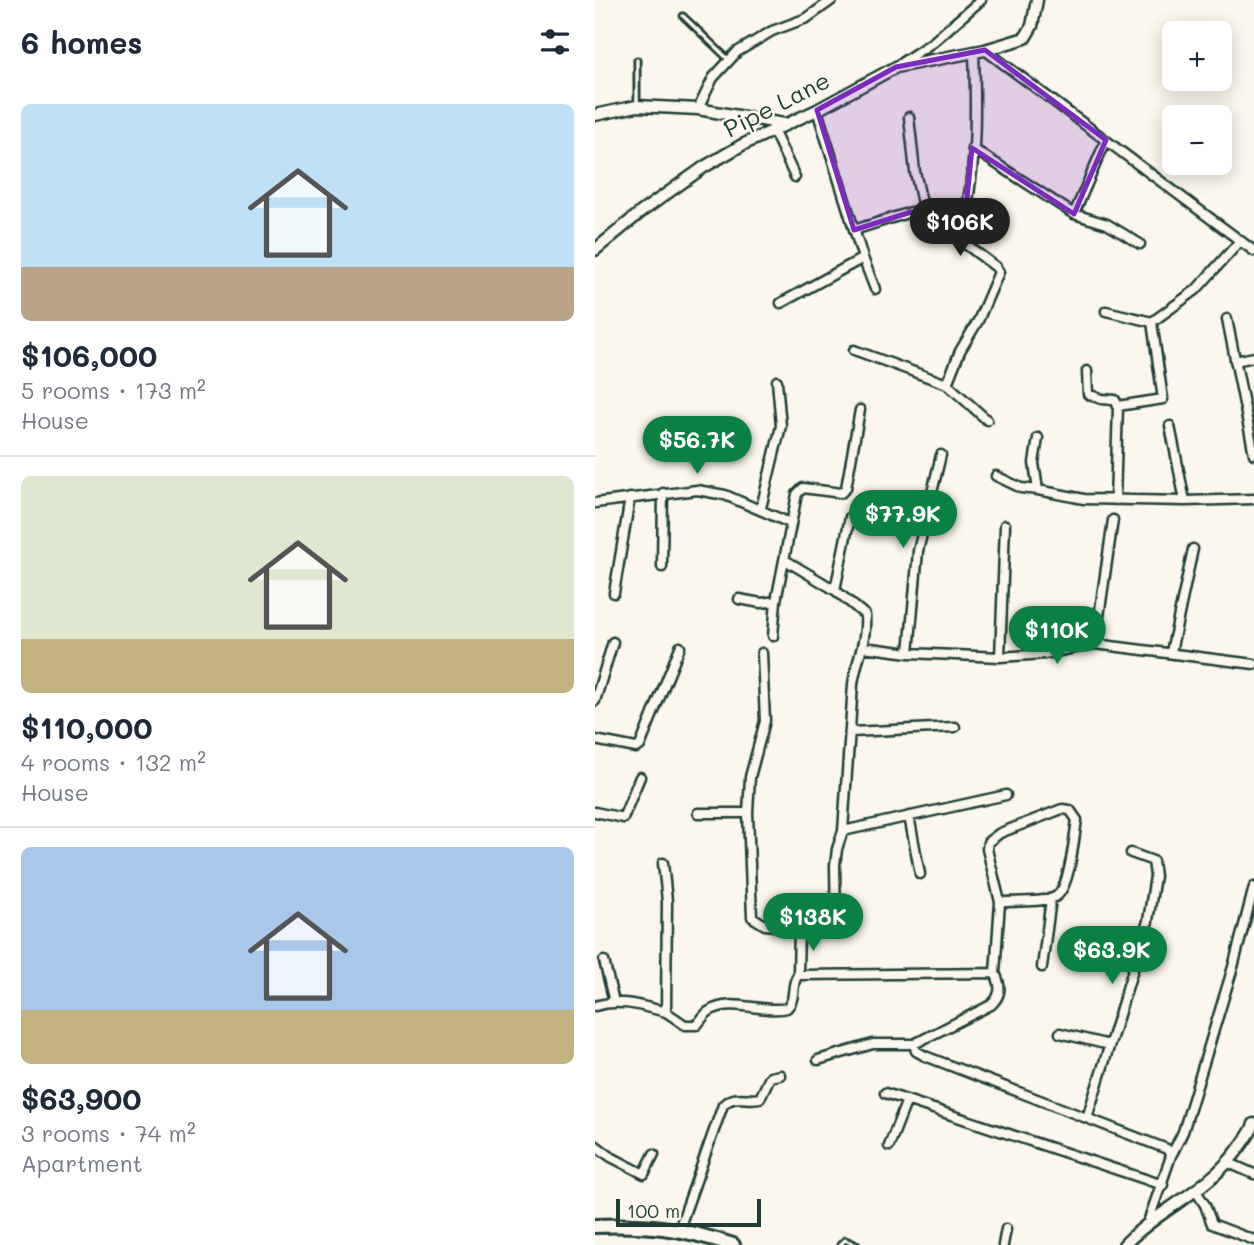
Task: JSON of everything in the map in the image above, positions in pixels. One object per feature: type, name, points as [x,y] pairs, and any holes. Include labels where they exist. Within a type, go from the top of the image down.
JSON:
[{"type":"main road","points":[[595,1226],[627,1225],[678,1229],[733,1245]]},
{"type":"street","points":[[698,109],[713,78],[737,52],[772,31],[807,19],[832,0]]},
{"type":"street","name":"Pipe Lane","points":[[595,250],[641,212],[704,167],[895,67],[933,42],[981,0]]},
{"type":"street","points":[[895,67],[1025,38],[1031,26],[1037,0]]},
{"type":"street","points":[[980,50],[1254,251]]},
{"type":"street","points":[[947,384],[960,351],[978,320],[999,272],[964,243],[960,236],[970,197],[980,50]]},
{"type":"street","points":[[595,115],[637,106],[698,109],[784,124]]},
{"type":"street","points":[[817,110],[875,289]]},
{"type":"street","points":[[909,117],[915,172],[924,212]]},
{"type":"street","points":[[773,130],[795,177]]},
{"type":"street","points":[[1075,214],[1106,140]]},
{"type":"street","points":[[972,148],[1075,214],[1107,224],[1140,244]]},
{"type":"street","points":[[855,230],[911,212],[965,219]]},
{"type":"street","points":[[1105,311],[1152,322],[1195,290],[1241,241]]},
{"type":"street","points":[[781,303],[863,258]]},
{"type":"street","points":[[1227,319],[1235,361],[1250,414],[1254,454]]},
{"type":"street","points":[[1118,406],[1163,399],[1152,322]]},
{"type":"street","points":[[854,351],[947,384],[987,420]]},
{"type":"street","points":[[1235,361],[1254,357]]},
{"type":"street","points":[[1087,371],[1088,394],[1101,400],[1115,400],[1118,406],[1115,500]]},
{"type":"street","points":[[761,508],[781,426],[777,381]]},
{"type":"street","points":[[773,636],[776,601],[797,494],[803,488],[841,493],[846,488],[860,410]]},
{"type":"street","points":[[1170,426],[1185,501]]},
{"type":"street","points":[[1038,438],[1034,463],[1038,490]]},
{"type":"street","points":[[909,653],[918,551],[941,454]]},
{"type":"street","points":[[996,476],[1021,488],[1084,499],[1254,499]]},
{"type":"street","points":[[595,503],[697,490],[725,495],[761,508],[790,523]]},
{"type":"street","points":[[662,567],[663,493]]},
{"type":"street","points":[[614,593],[630,498]]},
{"type":"street","points":[[835,590],[850,517]]},
{"type":"street","points":[[1095,643],[1113,520]]},
{"type":"street","points":[[1000,657],[1005,525]]},
{"type":"street","points":[[1171,652],[1193,549]]},
{"type":"street","points":[[762,653],[765,721],[750,777],[748,813],[752,918],[765,925],[827,931],[835,927],[835,865],[843,831],[853,684],[866,634],[865,615],[835,590],[785,560]]},
{"type":"street","points":[[739,599],[761,603],[776,601]]},
{"type":"street","points":[[595,701],[613,642]]},
{"type":"street","points":[[863,647],[909,653],[1000,657],[1044,654],[1095,643],[1254,664]]},
{"type":"street","points":[[595,740],[641,747],[680,647]]},
{"type":"street","points":[[851,732],[955,727]]},
{"type":"street","points":[[595,812],[623,818],[640,777]]},
{"type":"street","points":[[843,831],[1006,794]]},
{"type":"street","points":[[818,1060],[873,1044],[914,1044],[995,1001],[1000,987],[995,973],[1000,902],[987,849],[988,842],[1000,833],[1062,809],[1070,810],[1077,820],[1067,878],[1061,892],[1051,899],[1000,902]]},
{"type":"street","points":[[698,813],[748,813]]},
{"type":"street","points":[[908,816],[920,874]]},
{"type":"street","points":[[1087,1118],[1148,921],[1155,876],[1153,861],[1131,853]]},
{"type":"street","points":[[663,863],[667,901],[666,1012]]},
{"type":"street","points":[[1148,1222],[1171,1156],[1183,1132],[1254,887]]},
{"type":"street","points":[[1042,967],[1051,899]]},
{"type":"street","points":[[595,1006],[614,1002],[631,1003],[666,1012],[690,1026],[697,1025],[707,1013],[718,1008],[736,1005],[783,1009],[793,1000],[794,982],[798,975],[799,929]]},
{"type":"street","points":[[604,961],[614,1002]]},
{"type":"street","points":[[798,975],[995,973]]},
{"type":"street","points":[[1060,1033],[1109,1045]]},
{"type":"street","points":[[914,1044],[916,1051],[925,1056],[1167,1149],[1171,1156]]},
{"type":"street","points":[[678,1229],[723,1105],[738,1097],[760,1098],[769,1077],[780,1075]]},
{"type":"street","points":[[885,1093],[1163,1185]]},
{"type":"street","points":[[889,1146],[907,1100]]},
{"type":"street","points":[[1124,1245],[1148,1222],[1196,1191],[1229,1163],[1254,1128]]},
{"type":"street","points":[[595,1145],[643,1174],[654,1154]]},
{"type":"street","points":[[1229,1163],[1254,1174]]},
{"type":"street","points":[[1196,1191],[1212,1224],[1254,1240]]},
{"type":"street","points":[[1003,1245],[1006,1229]]},
{"type":"lane","points":[[683,16],[730,60]]},
{"type":"lane","points":[[637,60],[637,106]]},
{"type":"lane","points":[[841,1245],[845,1240],[857,1245]]},
{"type":"highlighted area","points":[[985,50],[1106,140],[1074,214],[972,148],[965,219],[911,212],[854,230],[817,110],[896,67]]}]
